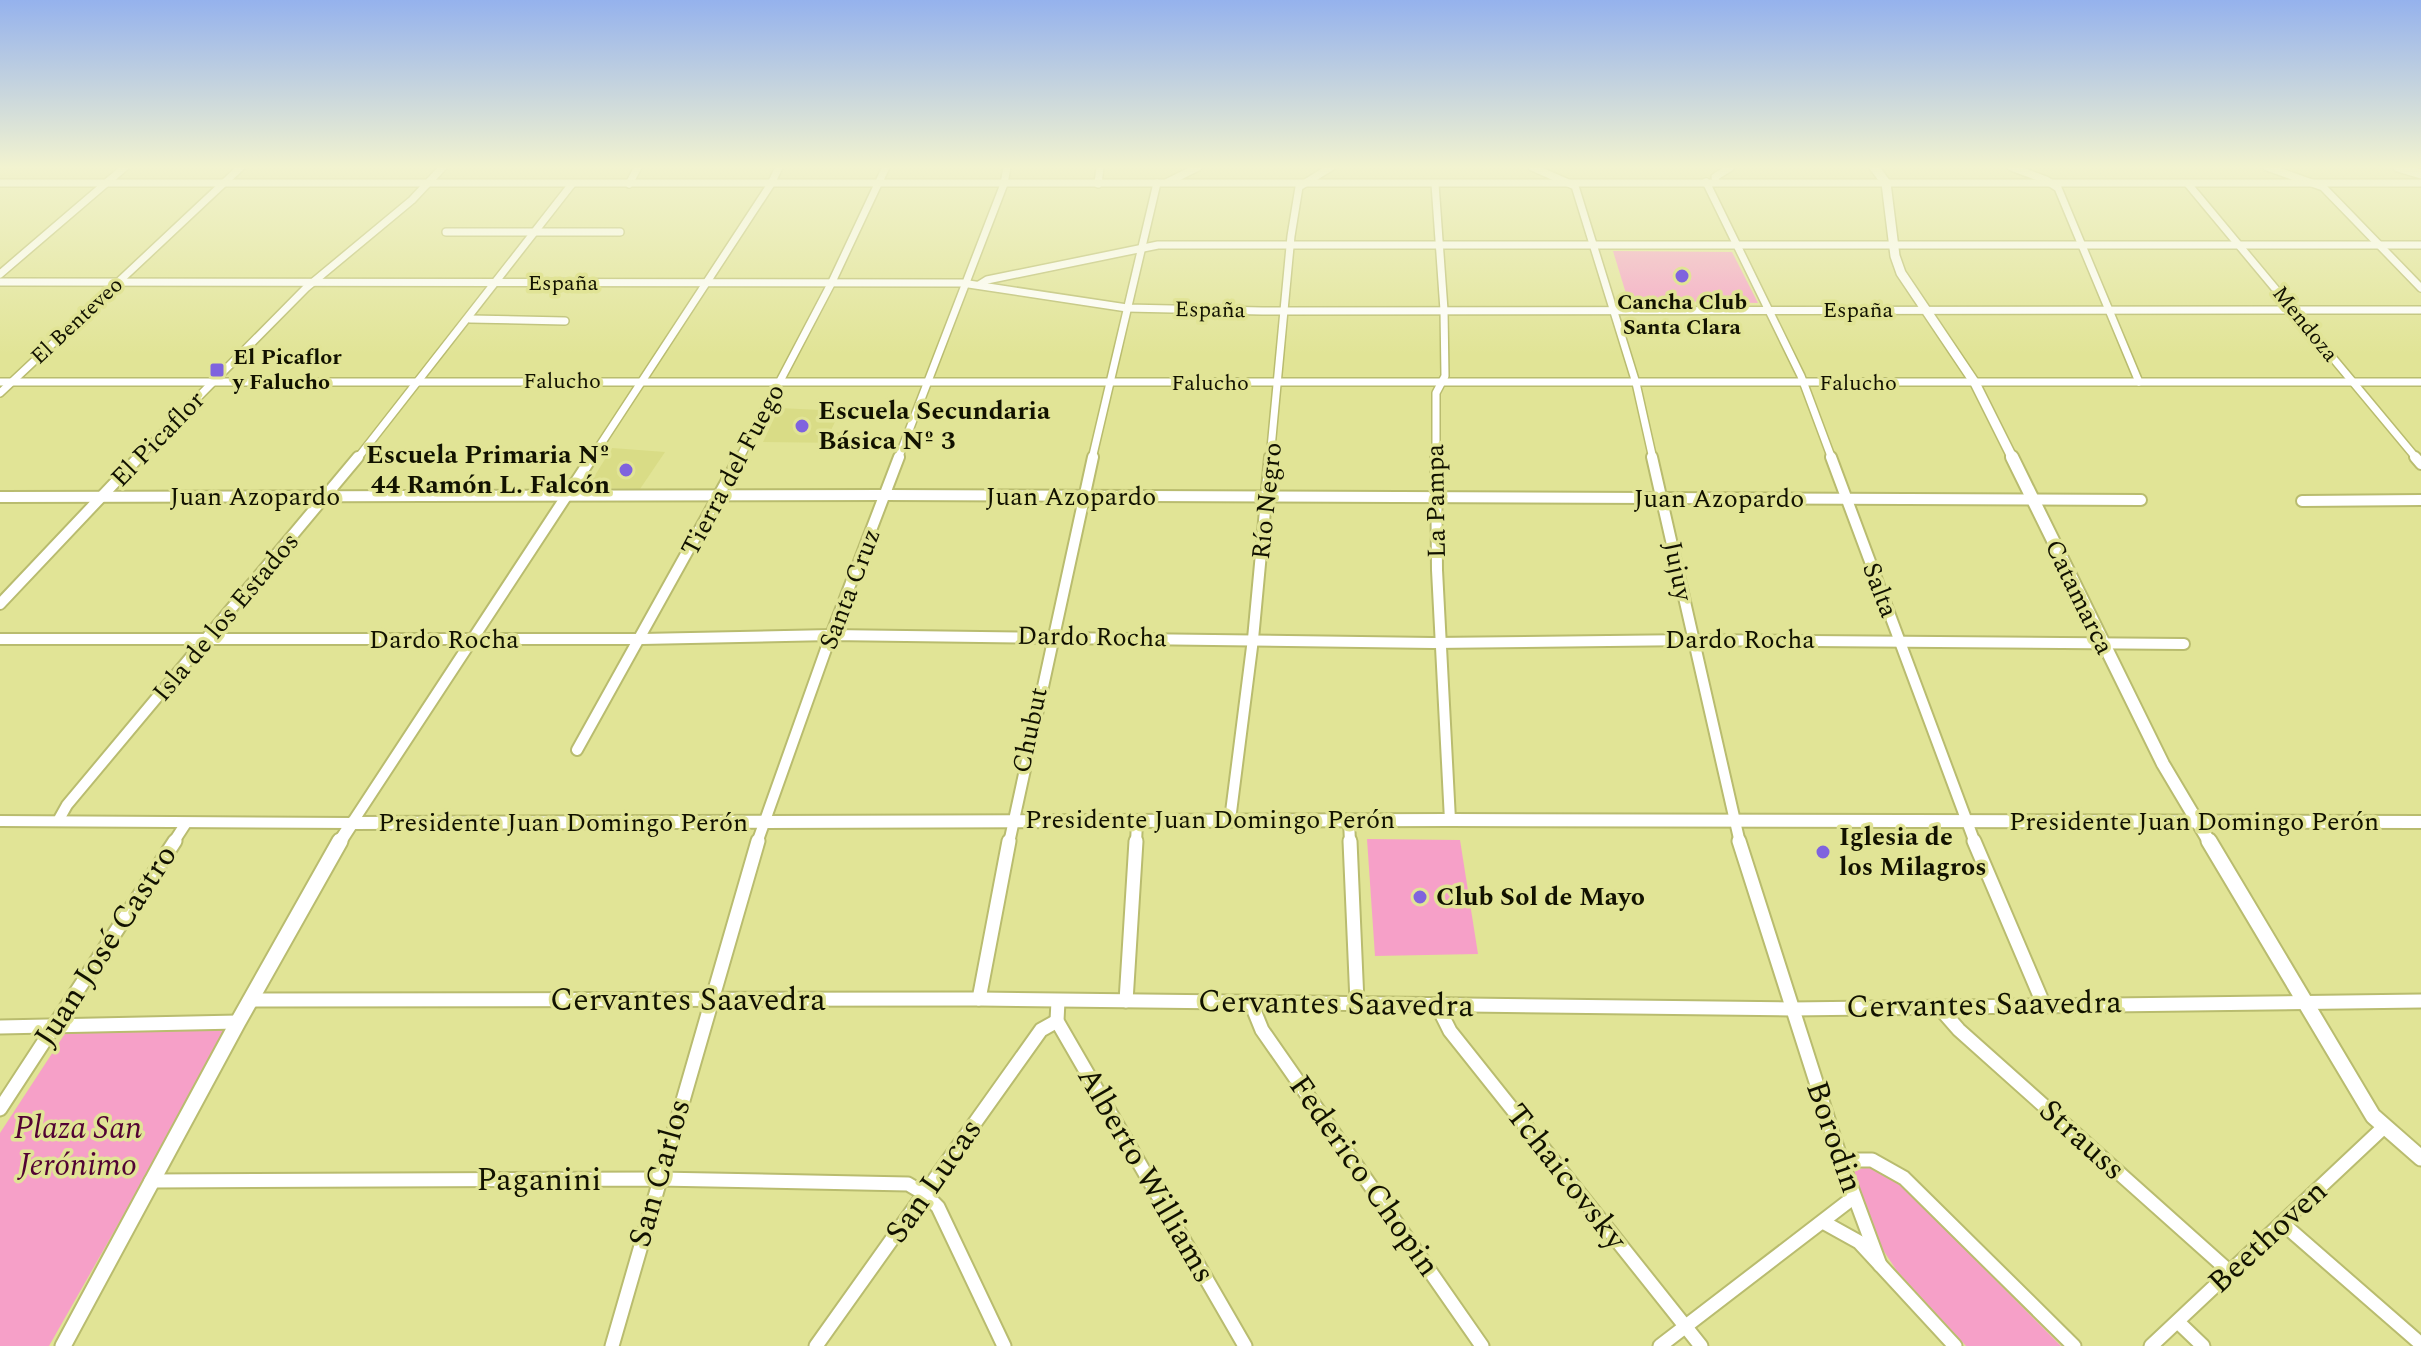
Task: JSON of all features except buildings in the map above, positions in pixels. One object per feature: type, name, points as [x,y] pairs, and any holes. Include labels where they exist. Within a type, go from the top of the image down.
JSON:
[{"type":"street","points":[[0,274],[51,230]]},
{"type":"street","name":"El Benteveo","points":[[0,393],[175,230]]},
{"type":"street","name":"El Picaflor","points":[[0,604],[312,283],[375,230]]},
{"type":"street","points":[[63,1346],[331,855],[741,230]]},
{"type":"street","name":"Tierra del Fuego","points":[[577,750],[719,497],[858,230]]},
{"type":"street","name":"Santa Cruz","points":[[710,1000],[763,822],[831,635],[987,230]]},
{"type":"street","name":"Chubut","points":[[979,999],[1011,821],[1081,497],[1147,230]]},
{"type":"street","name":"Río Negro","points":[[1230,820],[1253,639],[1294,230]]},
{"type":"street","name":"La Pampa","points":[[1439,230],[1445,376],[1436,393],[1437,570],[1450,820]]},
{"type":"street","name":"Jujuy","points":[[1589,230],[1616,309],[1636,383],[1733,822],[1791,1009]]},
{"type":"street","name":"Salta","points":[[1730,230],[1804,383],[1966,822],[2043,1003]]},
{"type":"street","name":"Catamarca","points":[[1891,230],[1901,273],[1975,383],[2100,642],[2196,823],[2373,1116],[2421,1158]]},
{"type":"street","points":[[2076,230],[2139,382]]},
{"type":"street","name":"Mendoza","points":[[2226,230],[2421,464]]},
{"type":"street","points":[[2364,230],[2421,288]]},
{"type":"street","points":[[446,232],[620,232]]},
{"type":"street","name":"Isla de los Estados","points":[[58,821],[67,805],[328,497],[536,232]]},
{"type":"street","points":[[979,285],[987,280],[1142,247],[1440,244],[2421,245]]},
{"type":"street","name":"España","points":[[0,282],[967,284],[1127,308],[1285,310],[2421,310]]},
{"type":"street","points":[[470,319],[565,321]]},
{"type":"street","name":"Falucho","points":[[0,382],[2421,382]]},
{"type":"street","name":"Juan Azopardo","points":[[0,497],[886,495],[2141,500]]},
{"type":"street","points":[[2302,501],[2421,500]]},
{"type":"street","name":"Dardo Rocha","points":[[0,639],[474,640],[831,635],[1443,642],[1899,640],[2184,644]]},
{"type":"street","points":[[1349,820],[1357,1002]]},
{"type":"street","name":"Presidente Juan Domingo Perón","points":[[0,821],[2421,822]]},
{"type":"street","points":[[1126,1001],[1137,822]]},
{"type":"street","name":"Juan José Castro","points":[[0,1109],[186,823]]},
{"type":"street","name":"Cervantes Saavedra","points":[[250,1000],[979,999],[1791,1009],[2043,1003],[2421,1001]]},
{"type":"street","name":"San Carlos","points":[[612,1346],[710,1000]]},
{"type":"street","points":[[1057,1021],[1058,1001]]},
{"type":"street","name":"Federico Chopin","points":[[1251,1003],[1262,1030],[1482,1346]]},
{"type":"street","name":"Tchaicovsky","points":[[1437,1005],[1450,1031],[1701,1346]]},
{"type":"street","name":"Strauss","points":[[1938,1006],[1959,1030],[2230,1272]]},
{"type":"street","name":"Borodin","points":[[1791,1009],[1880,1265]]},
{"type":"street","name":"San Lucas","points":[[816,1346],[1041,1030],[1057,1021]]},
{"type":"street","name":"Alberto Williams","points":[[1057,1021],[1245,1346]]},
{"type":"street","points":[[0,1027],[238,1022]]},
{"type":"street","name":"Beethoven","points":[[2151,1346],[2384,1127]]},
{"type":"street","points":[[1841,1160],[1872,1160],[1904,1178],[2074,1346]]},
{"type":"street","name":"Paganini","points":[[151,1181],[658,1179],[894,1182],[908,1184],[925,1194]]},
{"type":"street","points":[[925,1194],[938,1207],[1004,1346]]},
{"type":"street","points":[[1660,1346],[1854,1197]]},
{"type":"street","points":[[1823,1222],[1859,1242],[1955,1346]]},
{"type":"street","points":[[2282,1223],[2421,1344]]},
{"type":"street","points":[[2178,1322],[2203,1346]]},
{"type":"shaded area","name":"Escuela Secundaria Básica Nº 3","points":[[779,408],[821,410],[818,419],[836,420],[830,432],[849,433],[845,443],[763,442]]},
{"type":"shaded area","name":"Escuela Primaria Nº 44 Ramón L. Falcón","points":[[612,448],[665,452],[640,489],[587,488]]},
{"type":"green space","name":"Cancha Club Santa Clara","points":[[1613,251],[1732,252],[1758,303],[1628,300]]},
{"type":"green space","name":"Club Sol de Mayo","points":[[1367,839],[1460,840],[1478,954],[1375,956]]},
{"type":"green space","name":"Plaza San Jerónimo","points":[[229,1029],[49,1346],[0,1346],[0,1133],[66,1032]]},
{"type":"green space","points":[[1867,1166],[1880,1169],[1898,1182],[2061,1346],[1966,1346],[1897,1271],[1883,1250],[1852,1173]]},
{"type":"place","name":"Cancha Club Santa Clara","points":[[1682,276]]},
{"type":"place","name":"El Picaflor y Falucho","points":[[217,370]]},
{"type":"place","name":"Escuela Secundaria Básica Nº 3","points":[[802,426]]},
{"type":"place","name":"Escuela Primaria Nº 44 Ramón L. Falcón","points":[[626,470]]},
{"type":"place","name":"Iglesia de los Milagros","points":[[1823,852]]},
{"type":"place","name":"Club Sol de Mayo","points":[[1420,897]]}]
